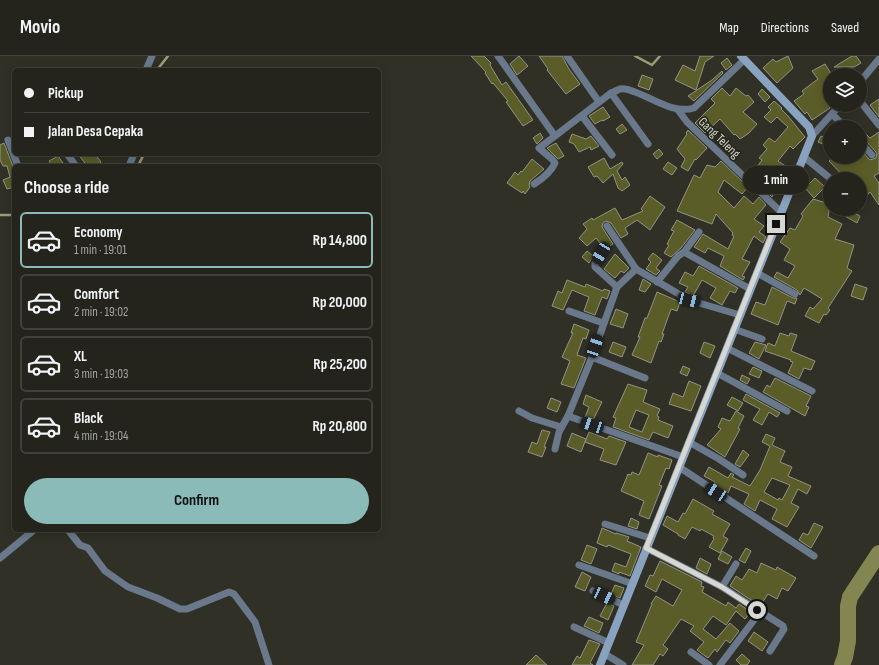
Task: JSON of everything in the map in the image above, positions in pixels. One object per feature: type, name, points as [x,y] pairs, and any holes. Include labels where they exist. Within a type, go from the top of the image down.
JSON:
[{"type":"street","points":[[147,68],[152,56]]},
{"type":"street","points":[[498,56],[555,136]]},
{"type":"street","points":[[567,56],[599,102]]},
{"type":"street","points":[[534,184],[547,174],[554,165],[552,159],[539,148],[611,93],[620,89],[628,90],[678,110],[687,110],[694,108],[742,57],[809,127],[812,136]]},
{"type":"street","points":[[867,74],[879,59]]},
{"type":"street","points":[[611,93],[648,144]]},
{"type":"street","points":[[867,109],[879,125]]},
{"type":"street","name":"Gang Teleng","points":[[678,110],[687,122],[781,212]]},
{"type":"street","points":[[600,665],[812,136],[832,114],[838,120]]},
{"type":"street","points":[[582,116],[612,155]]},
{"type":"street","points":[[8,140],[12,150]]},
{"type":"street","points":[[867,149],[872,154]]},
{"type":"street","points":[[804,156],[823,172]]},
{"type":"street","points":[[607,226],[636,269],[689,300],[740,315]]},
{"type":"street","points":[[657,282],[678,256],[684,252],[699,232]]},
{"type":"street","points":[[684,252],[750,289]]},
{"type":"street","points":[[601,253],[595,263],[595,267],[617,287]]},
{"type":"street","points":[[555,449],[561,427],[568,416],[592,357],[617,287],[636,269]]},
{"type":"street","points":[[757,273],[795,294]]},
{"type":"street","points":[[569,311],[603,323]]},
{"type":"street","points":[[734,330],[762,339]]},
{"type":"street","points":[[727,348],[812,391]]},
{"type":"street","points":[[592,357],[646,378]]},
{"type":"street","points":[[717,373],[787,411]]},
{"type":"street","points":[[519,411],[532,418],[561,427]]},
{"type":"street","points":[[568,416],[683,457]]},
{"type":"street","points":[[689,442],[743,475]]},
{"type":"street","points":[[679,468],[814,556]]},
{"type":"street","points":[[605,524],[650,538]]},
{"type":"street","points":[[0,558],[32,532]]},
{"type":"street","points":[[70,532],[80,544],[88,548],[105,571],[128,587],[180,609],[188,609],[229,592],[234,594],[255,622],[269,665]]},
{"type":"street","points":[[646,548],[722,587],[783,626],[784,628],[770,651]]},
{"type":"street","points":[[722,587],[736,564]]},
{"type":"street","points":[[579,565],[633,584]]},
{"type":"street","points":[[593,591],[624,605]]},
{"type":"street","points":[[720,665],[760,612]]},
{"type":"street","points":[[574,627],[609,643]]},
{"type":"street","points":[[691,652],[709,665]]},
{"type":"street","points":[[605,654],[623,665]]},
{"type":"building","points":[[471,56],[484,56],[491,63],[490,65],[502,85],[506,82],[533,120],[523,126],[506,102],[508,101],[493,83],[492,84],[485,73],[486,72]]},
{"type":"building","points":[[519,56],[528,66],[517,75],[510,64]]},
{"type":"building","points":[[539,56],[562,56],[580,84],[566,94],[547,70],[548,69]]},
{"type":"building","points":[[700,56],[714,56],[705,62],[696,90],[675,80],[683,65],[695,71]]},
{"type":"building","points":[[788,56],[793,68],[777,83],[763,68],[773,59],[776,62]]},
{"type":"building","points":[[852,56],[856,56],[861,63],[854,67],[834,67]]},
{"type":"building","points":[[727,58],[732,65],[726,70],[721,63]]},
{"type":"building","points":[[825,64],[828,68],[823,68],[824,112],[812,120],[807,112],[805,114],[794,101],[804,94],[802,91],[818,79],[812,71]]},
{"type":"building","points":[[722,71],[723,73],[694,101],[688,96],[712,80]]},
{"type":"building","points":[[642,75],[653,79],[649,90],[638,86]]},
{"type":"building","points":[[722,88],[730,96],[736,88],[746,96],[748,95],[754,102],[743,112],[757,124],[749,133],[740,139],[735,134],[734,135],[720,119],[705,133],[695,123],[715,103],[711,99]]},
{"type":"building","points":[[762,89],[770,97],[765,102],[758,94]]},
{"type":"building","points":[[879,99],[879,117],[870,105]]},
{"type":"building","points":[[774,101],[782,108],[781,109],[805,137],[793,149],[790,146],[778,161],[790,169],[773,192],[772,197],[750,175],[762,160],[759,158],[767,149],[763,145],[769,138],[775,142],[788,127],[777,117],[771,123],[764,117],[771,110],[768,107]]},
{"type":"building","points":[[603,107],[610,117],[595,124],[589,116]]},
{"type":"building","points":[[622,124],[627,130],[620,134],[616,129]]},
{"type":"building","points":[[688,130],[707,148],[696,160],[695,159],[688,171],[681,167],[685,159],[677,149]]},
{"type":"building","points":[[879,132],[879,173],[874,176],[879,183],[879,205],[870,192],[867,195],[867,172],[839,172],[832,164],[867,164],[867,157],[870,160],[876,158],[876,152],[867,142],[867,135],[870,138]]},
{"type":"building","points":[[540,133],[543,138],[537,144],[533,138]]},
{"type":"building","points":[[572,134],[586,139],[591,136],[599,146],[591,150],[590,147],[579,152],[574,144],[569,142]]},
{"type":"building","points":[[821,136],[823,137],[823,144],[818,142]]},
{"type":"building","points":[[4,143],[12,164],[12,188],[7,189],[3,180],[10,177],[7,166],[3,166],[0,160],[0,145]]},
{"type":"building","points":[[556,143],[564,156],[558,159],[547,148]]},
{"type":"building","points":[[659,149],[663,154],[657,159],[653,154]]},
{"type":"building","points":[[58,156],[63,163],[51,164],[49,161]]},
{"type":"building","points":[[80,156],[96,156],[101,162],[98,164],[86,164]]},
{"type":"building","points":[[604,158],[610,169],[622,162],[623,164],[617,171],[622,180],[625,177],[630,185],[622,191],[618,188],[613,174],[603,183],[597,176],[594,177],[588,167]]},
{"type":"building","points":[[532,159],[544,169],[530,181],[530,187],[525,194],[523,191],[522,193],[507,183],[515,172],[518,175],[521,171],[522,172]]},
{"type":"building","points":[[721,161],[748,187],[742,194],[724,180],[718,192],[734,208],[744,196],[753,204],[759,197],[766,205],[754,219],[764,226],[759,232],[766,237],[763,243],[754,236],[742,259],[750,262],[742,276],[745,277],[743,280],[720,266],[724,256],[708,248],[705,253],[694,247],[703,234],[728,249],[734,236],[732,235],[733,233],[716,214],[712,224],[677,211],[694,175],[700,178],[707,165],[715,167]]},
{"type":"building","points":[[668,162],[677,168],[672,175],[663,169]]},
{"type":"building","points":[[815,178],[823,185],[823,189],[814,198],[805,188]]},
{"type":"building","points":[[650,196],[665,207],[650,230],[637,220],[625,228],[628,234],[621,238],[611,223],[606,221],[603,223],[602,227],[613,244],[608,247],[606,244],[603,247],[596,238],[587,246],[579,238],[587,229],[583,224],[592,218],[593,220],[615,208],[622,220],[643,211],[641,209]]},
{"type":"building","points":[[813,199],[823,202],[823,216],[828,216],[842,224],[835,239],[854,245],[847,268],[852,271],[828,308],[830,310],[826,315],[824,314],[819,323],[805,316],[810,307],[813,309],[822,299],[804,288],[800,295],[797,290],[774,277],[777,272],[788,278],[795,266],[784,260],[790,249],[780,242],[790,228],[795,230],[803,216],[801,214]]},
{"type":"building","points":[[845,216],[860,216],[857,223]]},
{"type":"building","points":[[677,220],[695,230],[681,248],[671,257],[664,253],[669,245],[667,244],[674,231],[671,230]]},
{"type":"building","points":[[587,251],[593,256],[589,263],[582,257]]},
{"type":"building","points":[[653,253],[662,260],[656,268],[660,271],[656,275],[646,269],[651,262],[648,259]]},
{"type":"building","points":[[615,254],[629,268],[624,273],[621,271],[615,278],[604,269]]},
{"type":"building","points":[[699,266],[738,288],[735,293],[730,291],[722,305],[710,298],[716,288],[702,280],[693,296],[685,292],[688,287],[679,283],[685,272],[693,276]]},
{"type":"building","points":[[643,279],[651,284],[645,292],[639,290]]},
{"type":"building","points":[[567,280],[585,287],[586,284],[603,291],[604,289],[610,291],[607,299],[602,297],[595,315],[584,311],[589,297],[572,290],[563,310],[552,306],[558,291],[562,293]]},
{"type":"building","points":[[855,284],[867,288],[863,300],[851,296]]},
{"type":"building","points":[[772,287],[793,298],[797,298],[795,304],[787,301],[778,325],[751,314],[756,302],[765,305]]},
{"type":"building","points":[[657,292],[680,302],[677,311],[671,309],[662,334],[664,334],[661,342],[659,341],[651,363],[632,355],[640,337],[638,337],[645,318],[647,318]]},
{"type":"building","points":[[616,309],[628,314],[623,328],[610,324]]},
{"type":"building","points":[[574,324],[589,330],[586,339],[583,338],[577,355],[586,358],[574,388],[561,384],[570,361],[562,357],[573,333],[571,333]]},
{"type":"building","points":[[780,333],[789,336],[790,333],[797,335],[791,351],[815,361],[811,370],[804,368],[799,379],[788,373],[793,362],[790,361],[791,360],[765,351],[768,343],[775,346]]},
{"type":"building","points":[[613,342],[626,347],[622,357],[609,352]]},
{"type":"building","points":[[704,342],[715,346],[710,358],[700,353]]},
{"type":"building","points":[[755,342],[766,345],[759,359],[749,353]]},
{"type":"building","points":[[683,366],[690,369],[687,376],[680,373]]},
{"type":"building","points":[[753,367],[762,371],[759,378],[749,374]]},
{"type":"building","points":[[742,375],[750,379],[747,384],[740,380]]},
{"type":"building","points":[[775,378],[811,396],[806,406],[809,407],[805,416],[763,392],[767,385],[770,387]]},
{"type":"building","points":[[689,381],[701,386],[691,411],[669,404],[673,393],[683,397]]},
{"type":"building","points":[[628,384],[647,390],[643,402],[660,409],[657,416],[659,417],[658,420],[673,426],[668,438],[653,432],[649,440],[613,427],[616,418],[613,417]],"holes":[[[636,410],[649,415],[642,432],[629,427]]]},
{"type":"building","points":[[746,394],[780,413],[777,417],[769,412],[762,425],[753,420],[760,409],[743,400]]},
{"type":"building","points":[[586,395],[602,402],[593,420],[585,417],[589,407],[583,404]]},
{"type":"building","points":[[732,397],[743,403],[738,411],[727,405]]},
{"type":"building","points":[[551,398],[561,402],[557,412],[547,408]]},
{"type":"building","points":[[736,411],[744,416],[738,428],[740,429],[725,457],[707,445],[721,429],[718,427],[722,418],[730,421]]},
{"type":"building","points":[[542,430],[550,432],[542,457],[528,452],[532,442],[537,444]]},
{"type":"building","points":[[589,432],[607,439],[609,436],[626,442],[616,465],[600,460],[604,449],[585,442]]},
{"type":"building","points":[[572,433],[586,439],[581,452],[567,446]]},
{"type":"building","points":[[766,434],[775,438],[772,445],[785,451],[780,462],[792,467],[788,476],[811,486],[807,494],[798,489],[791,503],[799,507],[787,527],[772,519],[777,509],[760,500],[755,511],[744,504],[749,494],[731,486],[728,493],[714,484],[715,482],[704,476],[709,467],[728,478],[731,473],[734,475],[732,477],[750,486],[760,470],[770,446],[762,442]],"holes":[[[772,478],[790,485],[782,500],[779,498],[778,500],[764,492]]]},
{"type":"building","points":[[743,450],[749,455],[740,467],[735,464]]},
{"type":"building","points":[[648,453],[672,460],[669,469],[666,468],[659,485],[662,486],[649,519],[639,515],[644,501],[621,491],[628,474],[631,475],[632,472],[639,475]]},
{"type":"building","points":[[693,499],[714,511],[712,514],[730,524],[723,536],[728,539],[720,553],[709,547],[714,539],[714,536],[701,529],[700,531],[692,527],[685,539],[663,525],[667,516],[678,522],[683,513],[685,514]]},
{"type":"building","points":[[631,518],[639,522],[637,529],[628,526]]},
{"type":"building","points":[[814,523],[823,527],[811,548],[799,540],[803,533],[808,535]]},
{"type":"building","points":[[602,528],[616,534],[629,537],[627,541],[641,547],[630,576],[612,571],[615,563],[626,567],[631,554],[608,545],[607,547],[597,543]]},
{"type":"building","points":[[587,545],[597,549],[591,564],[581,560]]},
{"type":"building","points":[[746,548],[751,551],[745,563],[739,560]]},
{"type":"building","points":[[722,551],[732,557],[728,564],[718,559]]},
{"type":"building","points":[[700,558],[711,564],[707,574],[696,568]]},
{"type":"building","points":[[660,561],[702,582],[701,586],[704,587],[702,592],[726,606],[728,602],[736,608],[739,604],[751,612],[745,619],[736,611],[726,625],[713,616],[703,629],[716,639],[730,623],[739,631],[730,643],[726,640],[717,652],[715,649],[708,658],[697,650],[704,642],[690,631],[694,626],[681,619],[663,645],[668,649],[663,656],[660,654],[653,665],[632,665],[644,645],[636,642],[651,604],[656,596],[673,606],[682,590],[662,579],[656,592],[645,586],[650,575],[653,576]]},
{"type":"building","points":[[761,563],[776,570],[777,567],[796,578],[788,591],[782,588],[777,599],[768,594],[760,606],[730,586],[736,576],[742,580],[749,569],[757,573]]},
{"type":"building","points":[[582,572],[591,577],[585,591],[575,587]]},
{"type":"building","points":[[615,585],[624,588],[620,598],[611,594]]},
{"type":"building","points":[[607,603],[614,606],[608,620],[600,616]]},
{"type":"building","points":[[589,617],[603,623],[599,633],[584,626]]},
{"type":"building","points":[[754,632],[768,642],[762,651],[748,641]]},
{"type":"building","points":[[589,640],[600,644],[590,663],[593,665],[572,665],[577,656],[580,658]]},
{"type":"building","points":[[742,654],[750,661],[747,665],[741,665],[736,660]]},
{"type":"building","points":[[536,655],[547,665],[526,665]]},
{"type":"waterway","points":[[159,68],[168,56]]},
{"type":"waterway","points":[[635,56],[652,65],[660,56]]},
{"type":"waterway","points":[[139,164],[143,156]]},
{"type":"waterway","points":[[0,215],[12,215]]},
{"type":"waterway","points":[[842,665],[848,641],[848,606],[850,597],[879,553]]},
{"type":"route","points":[[757,610],[722,587],[646,548],[776,224]]}]
